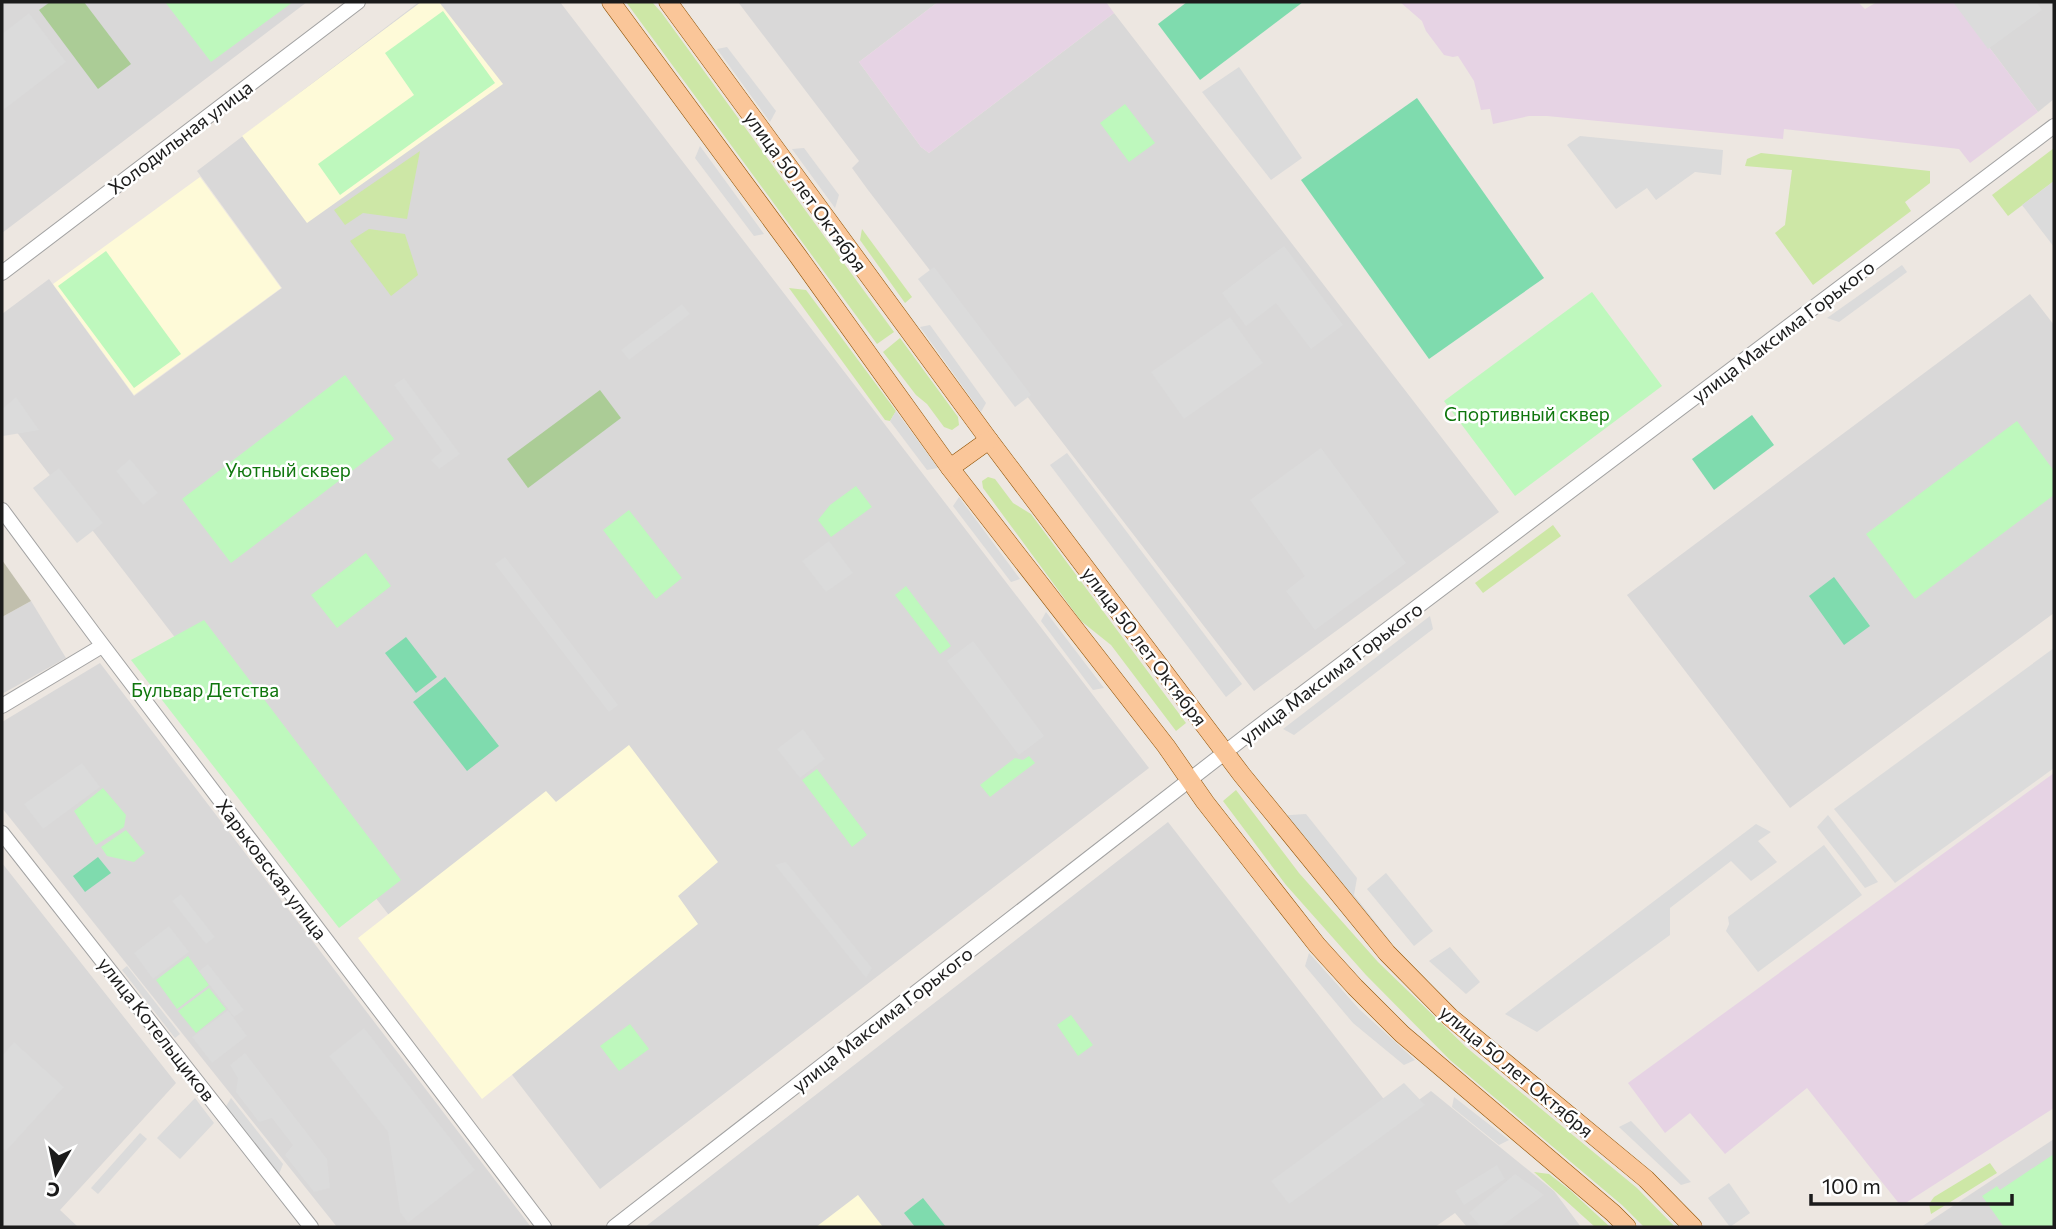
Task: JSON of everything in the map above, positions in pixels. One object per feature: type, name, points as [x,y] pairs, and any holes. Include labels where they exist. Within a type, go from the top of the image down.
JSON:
[{"type":"main road","points":[[611,2],[950,468],[1191,780],[1205,803],[1317,944],[1402,1034],[1627,1227]]},
{"type":"main road","name":"улица 50 лет Октября","points":[[668,2],[989,440],[1225,752],[1395,962],[1450,1017],[1646,1179],[1693,1227]]},
{"type":"main road","points":[[950,468],[989,440]]},
{"type":"street","name":"Холодильная улица","points":[[2,273],[358,2]]},
{"type":"street","name":"улица Максима Горького","points":[[614,1227],[1225,752],[2054,126]]},
{"type":"street","name":"Харьковская улица","points":[[2,510],[102,646],[544,1227]]},
{"type":"street","points":[[2,706],[102,646]]},
{"type":"street","name":"улица Котельщиков","points":[[2,833],[311,1227]]},
{"type":"shaded area","points":[[2,2],[307,2],[2,233]]},
{"type":"shaded area","points":[[419,2],[560,2],[1149,768],[600,1189],[2,413],[2,314],[49,279],[134,396],[282,288],[197,171]]},
{"type":"shaded area","points":[[421,2],[439,2],[503,84],[307,223],[242,136]]},
{"type":"shaded area","points":[[738,2],[938,2],[859,62],[921,147],[929,153],[1114,13],[1499,512],[1254,691],[868,190],[852,168],[859,161]]},
{"type":"shaded area","points":[[938,2],[1106,2],[1114,13],[929,153],[921,147],[859,62]]},
{"type":"shaded area","points":[[1400,2],[1858,2],[1865,9],[1877,2],[1955,2],[2038,112],[1970,163],[1959,149],[1784,129],[1783,139],[1547,116],[1529,116],[1493,124],[1490,109],[1481,110],[1474,81],[1458,56],[1444,55],[1422,21]]},
{"type":"shaded area","points":[[1953,2],[2036,2],[2042,10],[1988,49]]},
{"type":"shaded area","points":[[1955,2],[2054,2],[2054,99],[2038,112]]},
{"type":"shaded area","points":[[29,13],[66,62],[2,111],[2,34]]},
{"type":"shaded area","points":[[727,47],[776,111],[770,122],[717,49]]},
{"type":"shaded area","points":[[1239,67],[1302,158],[1271,180],[1202,92]]},
{"type":"shaded area","points":[[1580,136],[1723,150],[1721,175],[1695,172],[1656,200],[1647,188],[1616,209],[1567,145]]},
{"type":"shaded area","points":[[700,146],[764,234],[754,236],[695,158]]},
{"type":"shaded area","points":[[804,148],[839,195],[835,208],[792,149]]},
{"type":"shaded area","points":[[200,177],[281,288],[134,395],[53,284]]},
{"type":"shaded area","points":[[2054,181],[2054,247],[2022,205]]},
{"type":"shaded area","points":[[1284,246],[1343,325],[1311,349],[1276,303],[1246,326],[1222,293]]},
{"type":"shaded area","points":[[1902,265],[1907,272],[1839,322],[1827,318]]},
{"type":"shaded area","points":[[934,267],[1031,395],[1015,407],[918,279]]},
{"type":"shaded area","points":[[2030,294],[2054,325],[2054,613],[1790,808],[1627,595]]},
{"type":"shaded area","points":[[682,304],[690,314],[629,360],[621,350]]},
{"type":"shaded area","points":[[1230,317],[1263,363],[1184,419],[1151,372]]},
{"type":"shaded area","points":[[930,325],[986,403],[981,412],[920,327]]},
{"type":"shaded area","points":[[404,378],[460,454],[439,469],[431,460],[442,451],[394,385]]},
{"type":"shaded area","points":[[16,397],[39,430],[3,436],[2,409]]},
{"type":"shaded area","points":[[896,411],[938,468],[927,470],[890,421]]},
{"type":"shaded area","points":[[1321,448],[1406,563],[1315,630],[1286,591],[1305,576],[1250,500]]},
{"type":"shaded area","points":[[1067,453],[1242,684],[1226,697],[1050,465]]},
{"type":"shaded area","points":[[130,459],[158,493],[143,505],[116,471]]},
{"type":"shaded area","points":[[59,468],[103,523],[77,543],[33,488]]},
{"type":"shaded area","points":[[959,497],[1020,579],[1011,582],[953,506]]},
{"type":"shaded area","points":[[829,541],[853,573],[826,592],[802,561]]},
{"type":"shaded area","points":[[505,557],[618,705],[609,712],[495,564]]},
{"type":"shaded area","points":[[2,560],[31,601],[2,617]]},
{"type":"shaded area","points":[[31,601],[66,658],[2,694],[2,617]]},
{"type":"shaded area","points":[[1046,612],[1104,688],[1093,690],[1041,621]]},
{"type":"shaded area","points":[[1430,616],[1433,629],[1294,735],[1283,729]]},
{"type":"shaded area","points":[[973,641],[1044,736],[1019,755],[947,661]]},
{"type":"shaded area","points":[[2054,648],[2054,768],[1895,883],[1834,809]]},
{"type":"shaded area","points":[[100,663],[531,1227],[337,1227],[2,808],[2,722]]},
{"type":"shaded area","points":[[803,729],[825,759],[800,778],[777,749]]},
{"type":"shaded area","points":[[629,745],[718,862],[678,896],[698,924],[482,1099],[358,938],[546,791],[556,802]]},
{"type":"shaded area","points":[[82,763],[100,787],[43,829],[24,804]]},
{"type":"shaded area","points":[[2054,773],[2054,1108],[1901,1206],[1807,1088],[1725,1154],[1690,1113],[1665,1133],[1628,1083]]},
{"type":"shaded area","points":[[1306,814],[1357,878],[1354,895],[1390,941],[1387,953],[1275,816]]},
{"type":"shaded area","points":[[1828,815],[1878,882],[1865,888],[1817,827]]},
{"type":"shaded area","points":[[1168,822],[1397,1116],[1431,1091],[1554,1191],[1581,1227],[1467,1227],[1455,1213],[1435,1227],[645,1227]]},
{"type":"shaded area","points":[[1756,824],[1771,832],[1758,841],[1777,862],[1751,881],[1731,861],[1670,908],[1670,935],[1537,1032],[1505,1014]]},
{"type":"shaded area","points":[[1824,845],[1862,895],[1758,972],[1726,931],[1728,917]]},
{"type":"shaded area","points":[[786,862],[872,968],[866,978],[775,865]]},
{"type":"shaded area","points":[[2,863],[176,1083],[60,1210],[78,1227],[2,1227]]},
{"type":"shaded area","points":[[1386,873],[1433,931],[1414,946],[1367,889]]},
{"type":"shaded area","points":[[181,894],[215,937],[206,944],[172,901]]},
{"type":"shaded area","points":[[169,926],[189,952],[153,979],[134,953]]},
{"type":"shaded area","points":[[1450,947],[1480,982],[1466,994],[1429,961]]},
{"type":"shaded area","points":[[1309,953],[1359,1009],[1415,1060],[1404,1065],[1353,1023],[1305,966]]},
{"type":"shaded area","points":[[208,964],[244,1010],[234,1017],[199,971]]},
{"type":"shaded area","points":[[127,966],[180,1034],[175,1038],[122,970]]},
{"type":"shaded area","points":[[228,1010],[247,1036],[212,1063],[192,1037]]},
{"type":"shaded area","points":[[364,1028],[475,1170],[408,1223],[400,1212],[388,1132],[329,1056]]},
{"type":"shaded area","points":[[14,1042],[64,1087],[6,1151],[2,1147],[2,1056]]},
{"type":"shaded area","points":[[245,1053],[327,1159],[330,1188],[314,1192],[285,1155],[293,1145],[272,1118],[259,1122],[236,1092],[238,1078],[230,1065]]},
{"type":"shaded area","points":[[1404,1083],[1425,1105],[1289,1204],[1271,1181]]},
{"type":"shaded area","points":[[1454,1097],[1509,1140],[1499,1145],[1452,1107]]},
{"type":"shaded area","points":[[195,1098],[214,1123],[180,1159],[157,1138]]},
{"type":"shaded area","points":[[231,1098],[283,1164],[279,1174],[225,1108]]},
{"type":"shaded area","points":[[1631,1121],[1691,1182],[1681,1185],[1619,1127]]},
{"type":"shaded area","points":[[140,1133],[147,1139],[98,1194],[91,1188]]},
{"type":"shaded area","points":[[2054,1139],[2054,1227],[1921,1227]]},
{"type":"shaded area","points":[[1497,1165],[1505,1179],[1464,1205],[1455,1191]]},
{"type":"shaded area","points":[[1515,1174],[1544,1195],[1500,1227],[1481,1227],[1469,1213]]},
{"type":"shaded area","points":[[1729,1183],[1750,1213],[1730,1227],[1708,1198]]},
{"type":"shaded area","points":[[858,1195],[883,1227],[816,1227]]},
{"type":"green space","points":[[50,2],[84,2],[131,64],[98,89],[39,10]]},
{"type":"green space","points":[[165,2],[293,2],[211,62]]},
{"type":"green space","points":[[626,2],[652,2],[661,12],[894,332],[877,344]]},
{"type":"green space","points":[[1187,2],[1303,2],[1200,80],[1158,24]]},
{"type":"green space","points":[[443,11],[495,83],[340,195],[318,164],[414,95],[385,53]]},
{"type":"green space","points":[[1417,98],[1544,278],[1429,359],[1301,180]]},
{"type":"green space","points":[[1125,104],[1155,143],[1129,162],[1100,123]]},
{"type":"green space","points":[[2054,148],[2054,181],[2008,216],[1992,195]]},
{"type":"green space","points":[[420,151],[407,219],[363,213],[345,225],[334,210]]},
{"type":"green space","points":[[1761,153],[1930,171],[1930,183],[1905,202],[1911,211],[1813,285],[1775,233],[1785,225],[1792,170],[1745,166],[1747,159]]},
{"type":"green space","points":[[369,229],[405,234],[418,275],[391,296],[350,241]]},
{"type":"green space","points":[[862,229],[912,297],[905,303],[860,240]]},
{"type":"green space","points":[[106,251],[181,354],[134,388],[58,286]]},
{"type":"green space","points":[[789,288],[806,290],[896,411],[890,421],[885,420]]},
{"type":"green space","name":"Спортивный сквер","points":[[1592,292],[1662,386],[1515,496],[1444,401]]},
{"type":"green space","points":[[900,338],[958,417],[959,425],[952,430],[944,427],[883,352]]},
{"type":"green space","name":"Уютный сквер","points":[[345,375],[394,439],[231,563],[182,499]]},
{"type":"green space","points":[[600,390],[621,418],[528,488],[507,459]]},
{"type":"green space","points":[[1752,415],[1774,445],[1714,490],[1692,459]]},
{"type":"green space","points":[[2017,421],[2054,471],[2054,495],[1915,599],[1866,534]]},
{"type":"green space","points":[[988,477],[995,479],[1013,503],[1031,514],[1186,723],[1176,731],[1111,645],[1081,621],[983,488],[982,481]]},
{"type":"green space","points":[[856,486],[872,507],[831,537],[818,520],[830,505]]},
{"type":"green space","points":[[629,510],[682,578],[656,599],[603,530]]},
{"type":"green space","points":[[1553,525],[1561,536],[1483,593],[1475,583]]},
{"type":"green space","points":[[366,553],[391,586],[337,628],[311,595]]},
{"type":"green space","points":[[1834,577],[1870,626],[1844,645],[1809,596]]},
{"type":"green space","points":[[906,586],[951,646],[940,654],[895,595]]},
{"type":"green space","name":"Бульвар Детства","points":[[204,620],[401,880],[339,928],[131,660]]},
{"type":"green space","points":[[406,637],[437,677],[416,693],[385,653]]},
{"type":"green space","points":[[445,677],[499,746],[467,771],[413,702]]},
{"type":"green space","points":[[1029,756],[1035,763],[990,797],[980,785],[1015,758],[1023,760]]},
{"type":"green space","points":[[817,769],[867,835],[852,847],[802,780]]},
{"type":"green space","points":[[103,788],[126,815],[124,827],[96,845],[74,811]]},
{"type":"green space","points":[[1236,790],[1299,873],[1378,962],[1466,1047],[1637,1188],[1675,1227],[1644,1227],[1622,1205],[1450,1060],[1366,975],[1286,885],[1223,801]]},
{"type":"green space","points":[[126,830],[145,853],[134,862],[107,856],[101,847]]},
{"type":"green space","points":[[98,857],[111,873],[85,892],[73,876]]},
{"type":"green space","points":[[188,956],[209,985],[177,1009],[156,980]]},
{"type":"green space","points":[[209,988],[226,1009],[196,1033],[178,1011]]},
{"type":"green space","points":[[1071,1015],[1093,1045],[1078,1056],[1057,1025]]},
{"type":"green space","points":[[630,1024],[649,1049],[619,1071],[600,1046]]},
{"type":"green space","points":[[2054,1154],[2054,1227],[2004,1227],[1982,1196],[1997,1186],[2000,1190]]},
{"type":"green space","points":[[1990,1163],[1997,1173],[1931,1214],[1929,1204],[1934,1197]]},
{"type":"green space","points":[[1534,1172],[1549,1174],[1610,1227],[1595,1227]]},
{"type":"green space","points":[[923,1198],[946,1227],[915,1227],[904,1213]]}]
